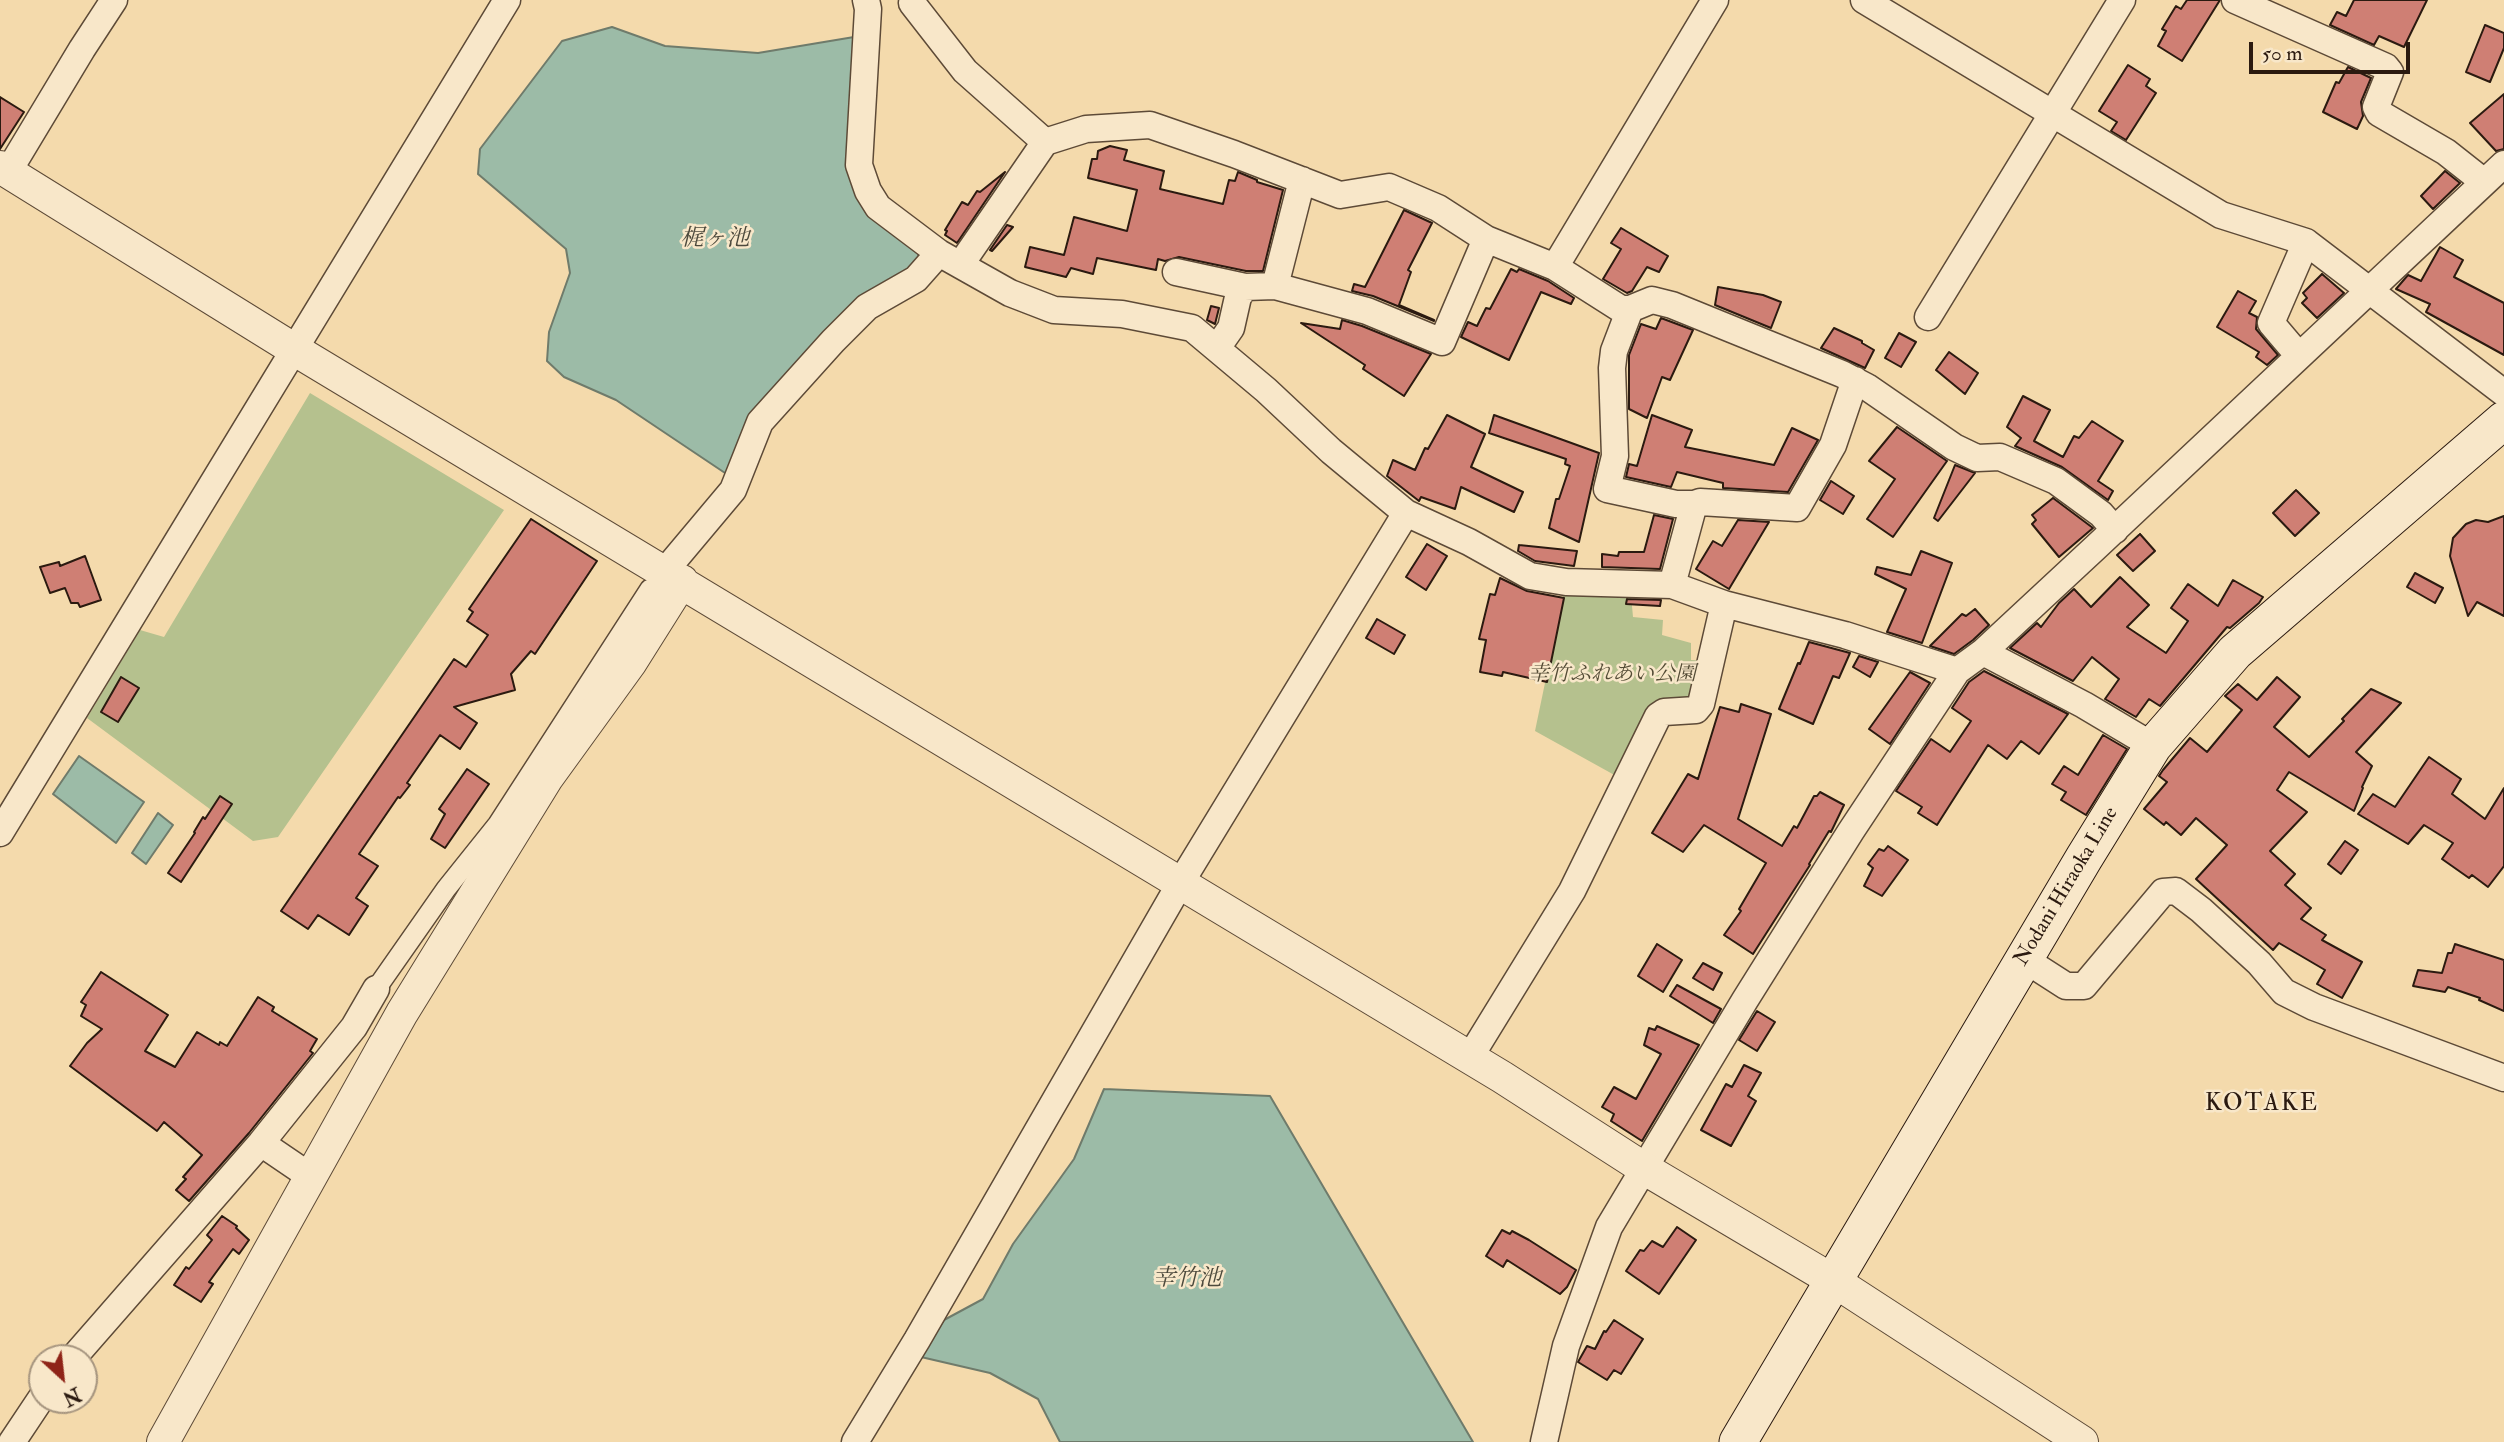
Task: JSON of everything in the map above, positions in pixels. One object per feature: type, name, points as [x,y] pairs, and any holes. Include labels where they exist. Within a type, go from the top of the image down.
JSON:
[{"type":"main road","name":"Nodani Hiraoka Line","points":[[1738,1442],[2153,746],[2235,652],[2504,419]]},
{"type":"street","points":[[114,0],[4,170],[666,581],[1181,882],[1470,1057],[1645,1168],[1834,1281],[2082,1442]]},
{"type":"street","points":[[0,833],[507,0]]},
{"type":"street","points":[[1555,267],[1715,0]]},
{"type":"street","points":[[1864,0],[2221,215],[2306,242],[2504,393]]},
{"type":"street","points":[[1928,317],[2122,0]]},
{"type":"street","points":[[2235,0],[2386,67],[2389,72],[2376,107],[2379,113],[2446,152],[2484,182]]},
{"type":"street","points":[[1045,142],[965,71],[913,2],[867,5],[859,165],[868,191],[878,207],[950,259],[1010,293],[1054,310],[1122,314],[1192,328],[1331,451],[1406,513],[1469,542],[1530,576],[1566,582],[1672,585],[1724,604],[1845,635],[1956,671]]},
{"type":"street","points":[[85,1344],[261,1143],[354,1027],[376,989],[446,889],[498,824],[666,581],[733,490],[760,422],[832,341],[867,307],[950,259],[1045,142],[1086,129],[1150,125],[1340,195],[1388,187],[1438,208],[1486,239],[1555,267],[1621,309],[1630,309],[1652,300],[1672,305],[1855,380],[1954,447],[1977,458],[2000,457],[2056,481],[2101,514],[2115,530]]},
{"type":"street","points":[[1544,1442],[1566,1346],[1609,1227],[1766,966],[1956,671],[1983,652],[2115,530],[2504,164]]},
{"type":"street","points":[[1275,286],[1302,180]]},
{"type":"street","points":[[1176,272],[1245,287],[1275,286],[1367,311],[1442,342],[1486,239]]},
{"type":"street","points":[[2299,356],[2271,323],[2306,242]]},
{"type":"street","points":[[1217,348],[1231,328],[1238,297],[1245,287]]},
{"type":"street","points":[[1630,309],[1614,351],[1612,368],[1615,456],[1608,489],[1676,504],[1797,508],[1833,445],[1855,380]]},
{"type":"street","points":[[1672,585],[1694,503]]},
{"type":"street","points":[[855,1442],[1181,882],[1406,513]]},
{"type":"street","points":[[163,1442],[402,1013],[533,802],[631,662],[666,581]]},
{"type":"street","points":[[1470,1057],[1572,891],[1658,716],[1664,712],[1696,710],[1701,704],[1724,604]]},
{"type":"street","points":[[1983,652],[2084,705],[2153,746]]},
{"type":"street","points":[[2024,959],[2066,986],[2084,986],[2164,892],[2176,891],[2259,963],[2284,992],[2314,1007],[2504,1078]]},
{"type":"street","points":[[261,1143],[311,1177]]},
{"type":"street","points":[[12,1442],[31,1414]]},
{"type":"green space","points":[[310,393],[504,510],[278,837],[253,841],[87,718],[140,630],[164,637]]},
{"type":"green space","name":"幸竹ふれあい公園","points":[[1566,582],[1630,584],[1633,617],[1663,620],[1662,635],[1691,643],[1691,660],[1711,661],[1696,710],[1658,716],[1627,782],[1535,731]]},
{"type":"water","name":"梶ヶ池","points":[[612,27],[665,46],[758,53],[860,36],[848,173],[918,252],[919,266],[728,475],[616,400],[564,377],[547,361],[549,332],[570,273],[566,249],[478,174],[480,149],[562,41]]},
{"type":"water","points":[[79,756],[144,802],[116,843],[53,794]]},
{"type":"water","points":[[158,813],[173,825],[146,864],[132,853]]},
{"type":"water","name":"幸竹池","points":[[1104,1089],[1270,1096],[1473,1442],[1060,1442],[1038,1399],[990,1373],[921,1357],[944,1320],[983,1299],[1013,1244],[1074,1159]]},
{"type":"building","points":[[2187,0],[2220,0],[2182,61],[2158,46],[2166,31],[2162,29],[2176,6],[2181,9]]},
{"type":"building","points":[[2354,0],[2427,0],[2404,47],[2379,36],[2374,45],[2330,25],[2337,12],[2346,16]]},
{"type":"building","points":[[2485,25],[2504,33],[2504,48],[2490,82],[2466,72]]},
{"type":"building","points":[[2128,65],[2150,79],[2146,86],[2156,93],[2126,140],[2111,131],[2117,122],[2099,111]]},
{"type":"building","points":[[2348,67],[2371,78],[2361,102],[2363,116],[2357,129],[2323,112],[2336,82],[2339,83]]},
{"type":"building","points":[[2504,94],[2504,149],[2496,151],[2470,123]]},
{"type":"building","points":[[0,97],[24,112],[0,149]]},
{"type":"building","points":[[1110,146],[1127,150],[1124,160],[1164,171],[1160,189],[1223,204],[1229,180],[1235,181],[1238,172],[1257,182],[1283,190],[1263,271],[1246,271],[1179,257],[1165,261],[1158,259],[1156,270],[1097,258],[1093,274],[1071,268],[1066,277],[1025,267],[1030,247],[1064,255],[1074,217],[1127,231],[1137,190],[1088,178],[1092,159],[1097,159],[1098,151]]},
{"type":"building","points":[[2445,171],[2460,183],[2433,209],[2421,196]]},
{"type":"building","points":[[1005,172],[957,243],[945,235],[945,230],[962,202],[968,205],[977,191],[980,192]]},
{"type":"building","points":[[1404,210],[1432,223],[1408,270],[1411,272],[1399,305],[1434,321],[1373,296],[1352,291],[1354,284],[1365,287]]},
{"type":"building","points":[[1007,225],[1013,227],[992,251],[990,250]]},
{"type":"building","points":[[1621,228],[1668,256],[1659,272],[1647,267],[1632,291],[1627,293],[1603,279],[1621,249],[1611,243]]},
{"type":"building","points":[[2440,247],[2463,260],[2454,277],[2504,303],[2504,355],[2426,312],[2430,304],[2396,289],[2408,275],[2421,281]]},
{"type":"building","points":[[1511,269],[1517,272],[1519,269],[1548,281],[1574,298],[1571,304],[1541,292],[1509,360],[1461,337],[1468,322],[1477,326],[1486,308],[1490,309]]},
{"type":"building","points":[[2322,274],[2344,293],[2317,318],[2302,303],[2307,298],[2303,293]]},
{"type":"building","points":[[1718,287],[1763,295],[1781,302],[1771,328],[1715,305]]},
{"type":"building","points":[[2238,291],[2256,301],[2249,313],[2257,317],[2256,329],[2278,355],[2267,365],[2256,357],[2259,352],[2217,327]]},
{"type":"building","points":[[1211,306],[1219,308],[1215,324],[1207,320]]},
{"type":"building","points":[[1661,318],[1693,330],[1670,380],[1662,377],[1647,418],[1629,409],[1629,355],[1641,324],[1656,329]]},
{"type":"building","points":[[1342,320],[1431,354],[1404,396],[1363,369],[1365,365],[1301,323],[1340,329]]},
{"type":"building","points":[[1834,328],[1862,341],[1874,350],[1865,368],[1821,348]]},
{"type":"building","points":[[1899,333],[1916,342],[1901,367],[1885,358]]},
{"type":"building","points":[[1949,352],[1978,373],[1965,394],[1936,370]]},
{"type":"building","points":[[2023,396],[2050,410],[2034,441],[2063,457],[2074,436],[2079,438],[2092,421],[2123,441],[2098,481],[2113,491],[2108,500],[2062,467],[2015,446],[2021,438],[2007,427]]},
{"type":"building","points":[[1447,415],[1485,434],[1471,467],[1523,492],[1514,512],[1461,487],[1455,509],[1421,497],[1419,501],[1387,476],[1393,460],[1415,470],[1425,448],[1428,449]]},
{"type":"building","points":[[1494,415],[1599,453],[1579,542],[1549,528],[1556,499],[1559,499],[1570,466],[1565,464],[1566,459],[1489,433]]},
{"type":"building","points":[[1652,415],[1692,430],[1685,447],[1774,465],[1792,428],[1818,440],[1788,492],[1723,488],[1723,483],[1677,472],[1671,487],[1626,477],[1629,464],[1637,466]]},
{"type":"building","points":[[1897,427],[1947,461],[1893,537],[1867,519],[1895,479],[1869,461]]},
{"type":"building","points":[[1955,465],[1975,473],[1938,521],[1934,518]]},
{"type":"building","points":[[1831,481],[1854,496],[1843,514],[1820,500]]},
{"type":"building","points":[[2296,490],[2319,513],[2295,536],[2273,513]]},
{"type":"building","points":[[2053,498],[2093,528],[2059,557],[2032,524],[2036,520],[2032,515]]},
{"type":"building","points":[[1654,515],[1673,519],[1660,569],[1602,567],[1602,554],[1618,556],[1619,552],[1644,552]]},
{"type":"building","points":[[2504,516],[2504,616],[2477,602],[2468,616],[2450,556],[2453,538],[2466,524],[2476,520],[2488,522]]},
{"type":"building","points":[[531,519],[597,561],[535,654],[531,651],[511,674],[515,690],[454,707],[477,723],[460,749],[440,735],[407,783],[410,785],[400,798],[398,797],[359,854],[378,866],[356,898],[368,906],[349,935],[318,915],[308,929],[281,911],[454,659],[466,667],[488,635],[467,621],[473,612],[469,609]]},
{"type":"building","points":[[1738,520],[1769,522],[1729,589],[1696,569],[1713,541],[1722,546]]},
{"type":"building","points":[[2140,534],[2155,551],[2133,571],[2117,555]]},
{"type":"building","points":[[1427,544],[1447,556],[1426,590],[1406,577]]},
{"type":"building","points":[[1519,545],[1577,551],[1574,566],[1535,561],[1518,551]]},
{"type":"building","points":[[1921,551],[1952,563],[1922,643],[1887,632],[1906,589],[1875,574],[1877,567],[1911,575]]},
{"type":"building","points":[[85,556],[101,600],[80,607],[78,603],[71,603],[65,588],[50,593],[40,567],[59,562],[60,566]]},
{"type":"building","points":[[2415,573],[2443,588],[2435,603],[2407,587]]},
{"type":"building","points":[[2120,577],[2149,605],[2127,627],[2166,653],[2188,621],[2171,608],[2188,584],[2218,606],[2233,580],[2263,597],[2230,628],[2227,627],[2160,706],[2149,699],[2136,717],[2105,699],[2119,679],[2092,657],[2073,681],[2010,648],[2037,623],[2041,627],[2059,603],[2074,589],[2091,607]]},
{"type":"building","points":[[1500,578],[1527,591],[1564,598],[1547,682],[1503,672],[1502,676],[1480,672],[1486,640],[1479,639],[1490,594],[1495,595]]},
{"type":"building","points":[[1627,599],[1661,600],[1660,606],[1626,604]]},
{"type":"building","points":[[1975,609],[1989,625],[1973,640],[1954,654],[1930,646],[1962,614],[1966,616]]},
{"type":"building","points":[[1377,619],[1405,635],[1394,654],[1366,638]]},
{"type":"building","points":[[1809,642],[1850,653],[1839,678],[1833,676],[1813,724],[1779,709]]},
{"type":"building","points":[[1859,656],[1878,662],[1870,677],[1853,667]]},
{"type":"building","points":[[1984,671],[2068,714],[2039,754],[2021,741],[2007,759],[1988,745],[1937,825],[1918,813],[1922,807],[1896,791],[1931,739],[1950,752],[1971,721],[1952,708],[1969,682]]},
{"type":"building","points":[[1910,672],[1930,683],[1890,744],[1869,729]]},
{"type":"building","points":[[121,677],[139,688],[118,722],[101,712]]},
{"type":"building","points":[[2277,677],[2300,697],[2274,727],[2309,757],[2371,689],[2401,703],[2356,752],[2372,766],[2354,811],[2289,772],[2277,790],[2307,812],[2270,851],[2295,874],[2285,885],[2311,908],[2301,919],[2326,935],[2322,940],[2362,962],[2342,998],[2317,984],[2325,970],[2279,943],[2273,950],[2196,879],[2227,845],[2196,818],[2181,835],[2144,809],[2167,782],[2159,776],[2190,738],[2207,752],[2242,710],[2225,696],[2238,684],[2257,700]]},
{"type":"building","points":[[1741,704],[1771,714],[1738,819],[1782,846],[1794,826],[1797,828],[1814,796],[1820,792],[1844,805],[1831,832],[1829,831],[1753,954],[1724,935],[1741,911],[1739,909],[1766,863],[1704,825],[1683,852],[1652,833],[1688,774],[1698,779],[1720,707],[1739,712]]},
{"type":"building","points":[[2103,735],[2127,749],[2086,815],[2061,800],[2066,792],[2052,784],[2064,766],[2078,775]]},
{"type":"building","points":[[2429,757],[2461,779],[2452,794],[2485,819],[2504,788],[2504,866],[2488,887],[2472,875],[2469,878],[2442,859],[2453,843],[2424,825],[2408,844],[2358,814],[2373,794],[2395,807]]},
{"type":"building","points":[[467,769],[489,784],[445,848],[431,839],[445,814],[439,809]]},
{"type":"building","points":[[220,796],[232,804],[181,882],[168,873],[203,817],[205,819]]},
{"type":"building","points":[[2345,841],[2358,850],[2341,874],[2328,864]]},
{"type":"building","points":[[1888,846],[1908,860],[1882,896],[1864,886],[1873,868],[1868,864],[1879,849],[1884,851]]},
{"type":"building","points":[[1657,944],[1682,960],[1663,992],[1638,976]]},
{"type":"building","points":[[2455,944],[2504,960],[2504,1011],[2479,1000],[2480,998],[2448,987],[2445,992],[2413,986],[2418,970],[2442,973],[2448,953],[2452,953]]},
{"type":"building","points":[[1703,963],[1722,973],[1713,990],[1693,978]]},
{"type":"building","points":[[101,972],[168,1015],[145,1051],[175,1067],[197,1032],[219,1045],[220,1042],[227,1046],[258,997],[274,1007],[272,1011],[317,1039],[310,1051],[313,1053],[249,1133],[189,1201],[176,1190],[186,1179],[183,1177],[202,1155],[164,1122],[157,1131],[70,1066],[87,1043],[102,1029],[81,1016],[86,1005],[81,1002]]},
{"type":"building","points":[[1677,985],[1721,1009],[1713,1023],[1670,996]]},
{"type":"building","points":[[1757,1011],[1775,1022],[1757,1051],[1739,1040]]},
{"type":"building","points":[[1657,1026],[1699,1045],[1642,1141],[1611,1121],[1614,1114],[1602,1107],[1614,1087],[1636,1099],[1661,1054],[1644,1045],[1649,1028],[1655,1030]]},
{"type":"building","points":[[1744,1065],[1761,1073],[1748,1096],[1756,1101],[1731,1146],[1701,1130],[1726,1084],[1732,1087]]},
{"type":"building","points":[[222,1216],[237,1226],[249,1240],[239,1254],[233,1249],[209,1282],[213,1284],[201,1302],[174,1285],[186,1267],[189,1269],[212,1240],[207,1235]]},
{"type":"building","points":[[1677,1227],[1696,1240],[1659,1294],[1626,1271],[1640,1250],[1644,1251],[1652,1241],[1663,1247]]},
{"type":"building","points":[[1502,1230],[1510,1234],[1512,1231],[1529,1240],[1576,1270],[1567,1287],[1560,1294],[1507,1260],[1503,1267],[1486,1256]]},
{"type":"building","points":[[1614,1320],[1643,1339],[1621,1374],[1614,1370],[1607,1380],[1578,1362],[1587,1346],[1595,1349],[1604,1331],[1606,1332]]},
{"type":"district","name":"KOTAKE","points":[[2262,1105]]}]
